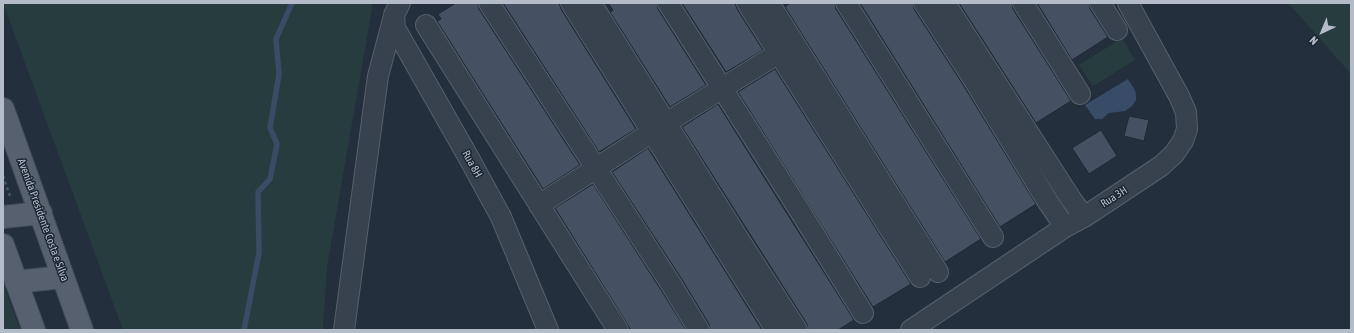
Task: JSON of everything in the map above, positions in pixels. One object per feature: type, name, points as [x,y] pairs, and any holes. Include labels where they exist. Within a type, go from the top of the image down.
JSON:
[{"type":"main road","name":"Avenida Presidente Costa e Silva","points":[[3,109],[82,330]]},
{"type":"main road","points":[[3,217],[41,213]]},
{"type":"main road","points":[[3,245],[34,330]]},
{"type":"main road","points":[[16,282],[63,278]]},
{"type":"street","points":[[489,3],[699,330]]},
{"type":"street","points":[[571,3],[659,128],[797,330]]},
{"type":"street","points":[[592,3],[659,128],[776,330]]},
{"type":"street","points":[[668,3],[863,313]]},
{"type":"street","points":[[747,3],[779,53],[929,274],[769,3]]},
{"type":"street","points":[[846,3],[993,237]]},
{"type":"street","points":[[924,3],[972,77],[1048,202],[1065,227]]},
{"type":"street","points":[[945,3],[1084,217]]},
{"type":"street","points":[[1023,3],[1080,94]]},
{"type":"street","points":[[1100,3],[1117,30]]},
{"type":"street","name":"Rua 3H","points":[[911,330],[1065,227],[1084,217],[1161,166],[1174,154],[1183,141],[1187,130],[1186,112],[1179,96],[1128,3]]},
{"type":"street","points":[[344,330],[378,76],[397,9]]},
{"type":"street","name":"Rua 8H","points":[[397,9],[395,28],[501,217],[548,330]]},
{"type":"street","points":[[426,25],[618,330]]},
{"type":"street","points":[[540,205],[779,53]]},
{"type":"green space","points":[[3,3],[373,3],[327,267],[323,330],[123,330]]},
{"type":"green space","points":[[1288,3],[1351,3],[1351,74]]},
{"type":"green space","points":[[1122,38],[1135,60],[1093,86],[1079,65]]},
{"type":"green space","points":[[3,283],[20,330],[3,330]]},
{"type":"water","points":[[1128,79],[1135,90],[1136,95],[1136,100],[1132,106],[1125,111],[1109,113],[1102,119],[1095,119],[1085,105]]},
{"type":"building","points":[[456,3],[478,3],[479,9],[580,165],[543,189],[437,21],[441,19],[438,14]]},
{"type":"building","points":[[503,3],[559,3],[561,9],[636,129],[599,152]]},
{"type":"building","points":[[608,3],[657,3],[658,9],[706,85],[670,107],[610,12],[613,10]]},
{"type":"building","points":[[682,3],[735,3],[737,9],[763,50],[726,72]]},
{"type":"building","points":[[790,3],[835,3],[836,9],[981,239],[945,262],[785,7]]},
{"type":"building","points":[[860,3],[913,3],[914,9],[962,83],[1036,204],[1000,227]]},
{"type":"building","points":[[959,3],[1012,3],[1013,9],[1071,101],[1036,123]]},
{"type":"building","points":[[1037,3],[1089,3],[1090,9],[1108,37],[1072,60]]},
{"type":"building","points":[[775,69],[911,284],[873,307],[738,92]]},
{"type":"building","points":[[718,104],[854,320],[838,330],[808,330],[807,324],[682,127]]},
{"type":"building","points":[[1129,116],[1149,120],[1144,141],[1124,136]]},
{"type":"building","points":[[1101,130],[1117,156],[1089,174],[1072,148]]},
{"type":"building","points":[[648,148],[762,330],[710,330],[709,324],[681,278],[612,172]]},
{"type":"building","points":[[593,184],[686,330],[631,330],[555,208]]},
{"type":"waterway","points":[[244,330],[259,253],[258,192],[270,179],[277,144],[270,128],[279,74],[276,39],[292,3]]}]
